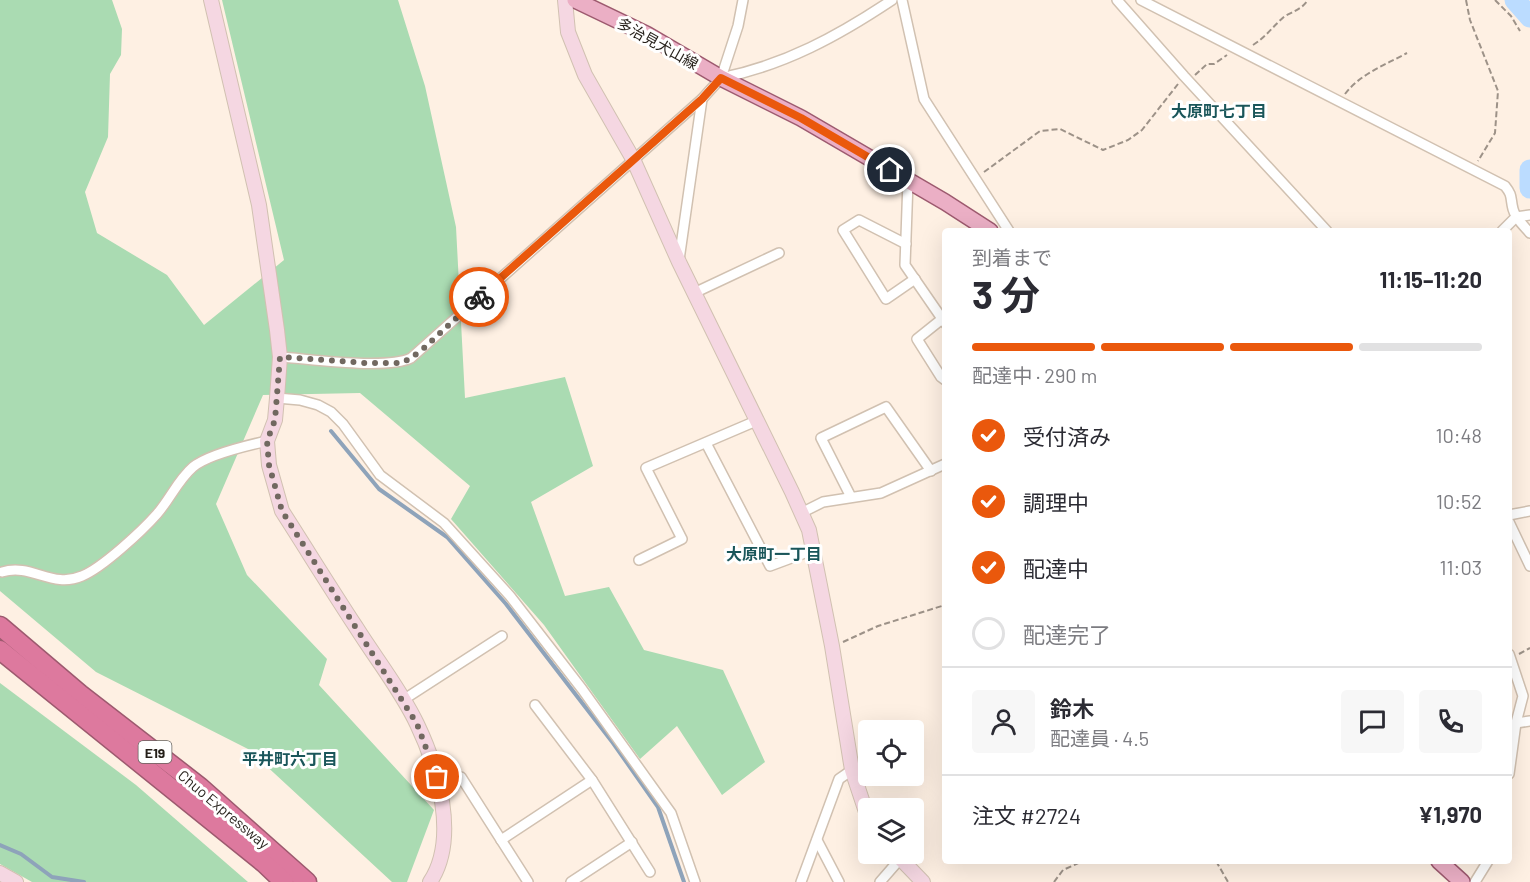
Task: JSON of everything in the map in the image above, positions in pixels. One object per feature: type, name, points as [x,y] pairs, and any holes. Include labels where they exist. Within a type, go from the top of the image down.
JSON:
[{"type":"highway","name":"Chuo Expressway","points":[[0,626],[80,694],[200,787],[307,882]]},
{"type":"highway","name":"Chuo Expressway","points":[[0,650],[264,863],[284,882]]},
{"type":"main road","name":"多治見犬山線","points":[[575,0],[646,34],[721,78],[801,118],[985,228]]},
{"type":"main road","points":[[1442,864],[1462,882]]},
{"type":"street","points":[[211,0],[259,205],[280,357],[275,420],[267,441],[269,465],[282,511],[417,724],[437,777],[444,813],[445,841],[437,872],[430,882]]},
{"type":"street","points":[[565,0],[568,32],[585,75],[633,159],[679,262],[809,530],[832,646],[852,770],[861,798]]},
{"type":"street","points":[[280,357],[366,363],[402,363],[411,358],[702,99],[721,78],[738,26],[743,0]]},
{"type":"street","points":[[721,78],[772,64],[820,44],[848,29],[892,0]]},
{"type":"street","points":[[902,0],[924,99],[1007,228]]},
{"type":"street","points":[[1117,0],[1324,228]]},
{"type":"street","points":[[1141,0],[1505,186],[1512,194],[1513,209],[1523,216],[1530,233]]},
{"type":"street","points":[[679,262],[702,99]]},
{"type":"street","points":[[908,181],[905,265],[942,318]]},
{"type":"street","points":[[1506,228],[1523,216]]},
{"type":"street","points":[[906,244],[859,220],[843,230],[886,299],[915,279]]},
{"type":"street","points":[[694,293],[779,253]]},
{"type":"street","points":[[942,322],[917,339],[942,377]]},
{"type":"street","points":[[277,398],[300,400],[318,405],[331,412],[343,424],[380,475],[444,523],[510,596],[582,689],[671,813],[695,882]]},
{"type":"street","points":[[851,497],[821,438],[886,407],[931,471]]},
{"type":"street","points":[[639,560],[682,539],[646,468],[756,421]]},
{"type":"street","points":[[2,572],[19,569],[63,582],[84,576],[124,545],[157,514],[195,465],[236,449],[267,441]]},
{"type":"street","points":[[706,443],[770,566],[813,550]]},
{"type":"street","points":[[801,513],[823,502],[881,493],[942,466]]},
{"type":"street","points":[[1512,514],[1530,511]]},
{"type":"street","points":[[1512,528],[1530,566]]},
{"type":"street","points":[[403,700],[501,636]]},
{"type":"street","points":[[1512,663],[1523,696],[1512,752]]},
{"type":"street","points":[[535,705],[592,780],[650,872]]},
{"type":"street","points":[[1516,723],[1530,721]]},
{"type":"street","points":[[801,882],[839,779],[852,770]]},
{"type":"street","points":[[437,777],[461,777],[528,882]]},
{"type":"street","points":[[501,840],[592,780]]},
{"type":"street","points":[[817,840],[839,882]]},
{"type":"street","points":[[571,882],[632,842]]},
{"type":"street","points":[[880,882],[892,864]]},
{"type":"street","points":[[906,864],[923,882]]},
{"type":"street","points":[[1475,882],[1486,864]]},
{"type":"street","points":[[0,873],[16,882]]},
{"type":"path","points":[[974,179],[1040,131],[1060,129],[1103,150],[1128,140],[1142,130],[1186,78],[1207,64],[1214,64],[1264,38],[1284,17],[1304,6],[1308,0]]},
{"type":"path","points":[[1466,0],[1470,20],[1498,91],[1495,133],[1473,169]]},
{"type":"path","points":[[1495,0],[1511,16],[1520,31]]},
{"type":"path","points":[[1340,101],[1352,85],[1363,77],[1407,53]]},
{"type":"path","points":[[832,646],[878,626],[942,606]]},
{"type":"path","points":[[1054,882],[1064,870],[1077,864]]},
{"type":"path","points":[[1218,864],[1228,882]]},
{"type":"green space","points":[[0,0],[112,0],[122,29],[121,55],[110,74],[108,137],[85,192],[97,233],[167,275],[204,325],[284,260],[222,0],[398,0],[425,86],[456,227],[465,398],[565,377],[593,466],[531,502],[565,596],[609,587],[644,650],[723,670],[765,762],[722,795],[677,726],[640,759],[544,625],[451,519],[470,486],[360,393],[263,395],[216,504],[247,575],[327,659],[319,685],[434,810],[407,882],[392,882],[248,749],[96,672],[0,591]]},
{"type":"green space","points":[[0,683],[136,785],[248,882],[32,882],[0,864]]},
{"type":"waterway","points":[[1515,0],[1530,17]]},
{"type":"waterway","points":[[1530,170],[1530,188]]},
{"type":"waterway","points":[[331,431],[379,489],[447,537],[506,604],[613,743],[658,807],[684,882]]},
{"type":"waterway","points":[[0,845],[21,854],[52,877],[84,882]]},
{"type":"way so far","points":[[437,777],[417,724],[282,511],[269,465],[267,441],[275,420],[280,357],[402,363],[424,348],[479,297]]},
{"type":"district","name":"大原町七丁目","points":[[1219,110]]},
{"type":"district","name":"大原町一丁目","points":[[774,553]]},
{"type":"district","name":"平井町六丁目","points":[[290,758]]},
{"type":"route","points":[[479,297],[702,99],[721,78],[801,118],[890,170]]}]
